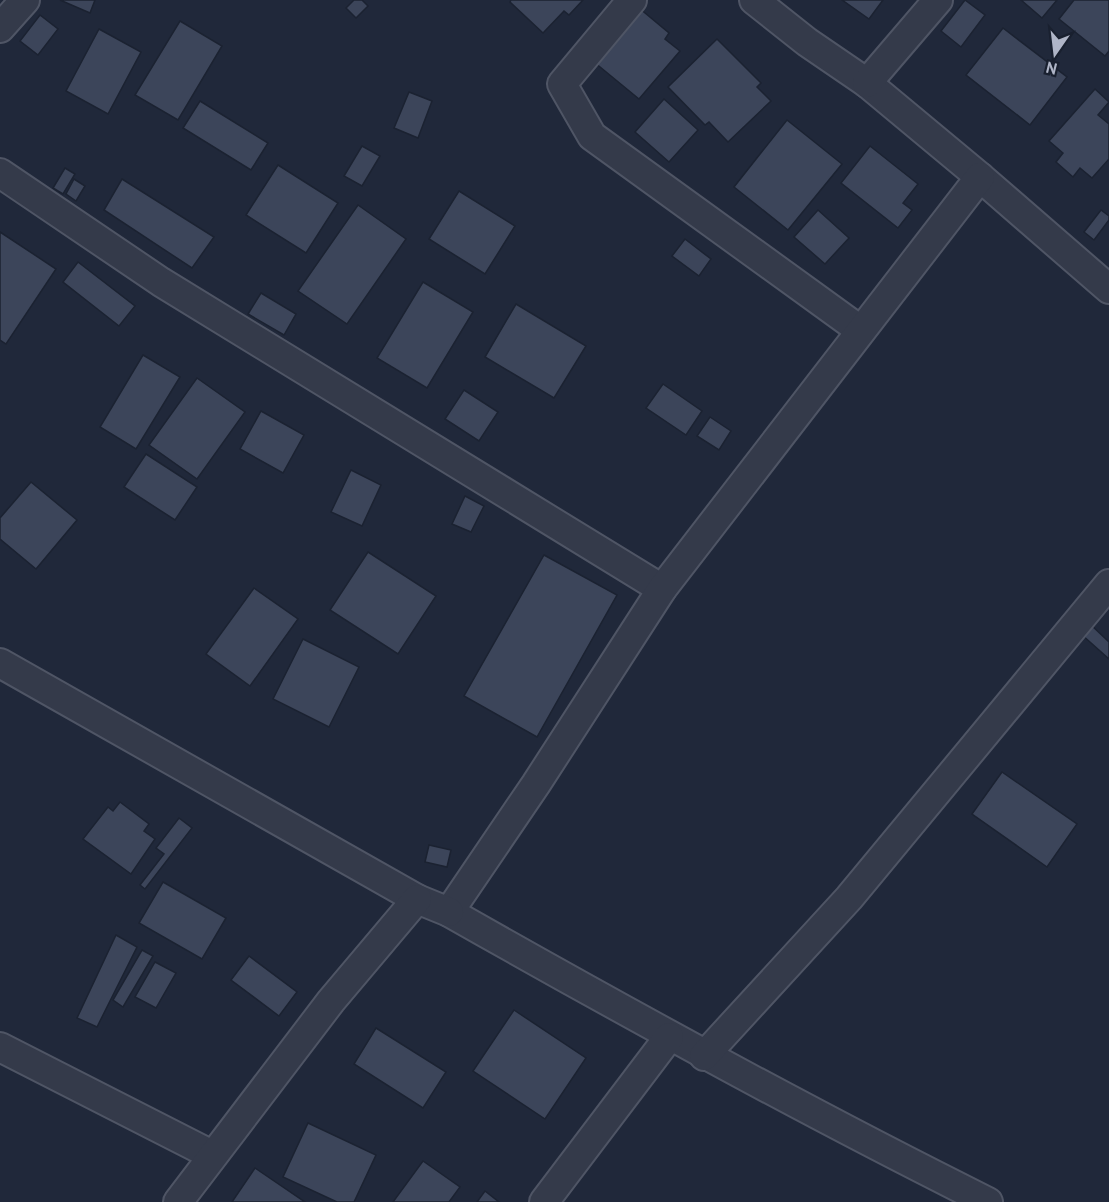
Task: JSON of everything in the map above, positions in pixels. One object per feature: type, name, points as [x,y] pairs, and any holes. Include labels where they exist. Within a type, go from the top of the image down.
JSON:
[{"type":"street","points":[[0,28],[25,0]]},
{"type":"street","points":[[632,0],[562,84],[592,136],[860,330]]},
{"type":"street","points":[[754,0],[807,42],[867,83],[981,177],[1109,289]]},
{"type":"street","points":[[867,83],[938,0]]},
{"type":"street","points":[[0,173],[161,282],[662,589]]},
{"type":"street","points":[[448,912],[536,784],[662,589],[860,330],[981,177]]},
{"type":"street","points":[[704,1056],[849,898],[1109,584]]},
{"type":"street","points":[[0,663],[417,899],[448,912],[669,1037],[839,1128],[988,1202]]},
{"type":"street","points":[[178,1202],[212,1155],[274,1079],[331,1001],[417,899]]},
{"type":"street","points":[[544,1202],[669,1037]]},
{"type":"street","points":[[0,1047],[212,1155]]},
{"type":"building","points":[[60,0],[95,0],[90,13]]},
{"type":"building","points":[[354,0],[362,0],[368,6],[356,18],[346,8]]},
{"type":"building","points":[[511,0],[583,0],[569,15],[564,11],[543,33],[510,2]]},
{"type":"building","points":[[842,0],[883,0],[869,19]]},
{"type":"building","points":[[965,0],[985,15],[961,47],[941,31]]},
{"type":"building","points":[[1021,0],[1057,0],[1042,18]]},
{"type":"building","points":[[1074,0],[1109,0],[1109,51],[1105,56],[1059,19]]},
{"type":"building","points":[[639,8],[669,33],[665,39],[680,51],[639,99],[594,62]]},
{"type":"building","points":[[40,15],[58,29],[38,55],[20,41]]},
{"type":"building","points":[[180,21],[222,46],[178,120],[135,95]]},
{"type":"building","points":[[1003,28],[1067,77],[1030,125],[966,75]]},
{"type":"building","points":[[99,29],[141,52],[108,114],[66,91]]},
{"type":"building","points":[[717,39],[761,83],[757,87],[771,101],[728,142],[709,122],[705,125],[668,87]]},
{"type":"building","points":[[1095,89],[1109,102],[1098,115],[1109,124],[1109,159],[1092,178],[1080,168],[1073,177],[1056,162],[1063,153],[1049,141]]},
{"type":"building","points":[[409,92],[432,101],[418,138],[394,128]]},
{"type":"building","points":[[664,99],[698,130],[669,162],[635,132]]},
{"type":"building","points":[[200,101],[268,143],[251,170],[183,128]]},
{"type":"building","points":[[787,120],[842,164],[788,230],[734,187]]},
{"type":"building","points":[[362,146],[380,156],[362,186],[344,176]]},
{"type":"building","points":[[870,146],[918,184],[903,203],[912,210],[898,228],[841,183]]},
{"type":"building","points":[[278,165],[338,203],[306,253],[246,215]]},
{"type":"building","points":[[65,168],[75,174],[63,194],[53,188]]},
{"type":"building","points":[[74,179],[85,186],[76,201],[66,194]]},
{"type":"building","points":[[122,179],[214,237],[192,268],[104,210]]},
{"type":"building","points":[[459,191],[515,226],[485,274],[429,239]]},
{"type":"building","points":[[358,205],[406,239],[347,324],[298,291]]},
{"type":"building","points":[[818,210],[849,238],[825,264],[794,237]]},
{"type":"building","points":[[1101,210],[1109,216],[1109,220],[1094,240],[1084,232]]},
{"type":"building","points":[[0,232],[56,269],[6,344],[0,340]]},
{"type":"building","points":[[685,239],[711,259],[699,276],[672,256]]},
{"type":"building","points":[[78,262],[135,306],[119,326],[63,282]]},
{"type":"building","points":[[423,282],[473,312],[427,388],[377,358]]},
{"type":"building","points":[[261,293],[296,314],[284,335],[248,314]]},
{"type":"building","points":[[516,304],[586,346],[554,398],[485,357]]},
{"type":"building","points":[[143,355],[180,377],[136,449],[100,427]]},
{"type":"building","points":[[197,378],[245,412],[197,479],[149,445]]},
{"type":"building","points":[[663,384],[702,411],[686,435],[646,408]]},
{"type":"building","points":[[464,390],[498,412],[479,441],[445,419]]},
{"type":"building","points":[[261,411],[304,435],[283,473],[240,449]]},
{"type":"building","points":[[710,417],[731,431],[719,450],[697,436]]},
{"type":"building","points":[[146,454],[197,487],[175,520],[124,487]]},
{"type":"building","points":[[351,470],[381,485],[362,526],[331,512]]},
{"type":"building","points":[[31,482],[77,520],[36,569],[0,539],[0,518]]},
{"type":"building","points":[[465,496],[484,506],[471,532],[452,524]]},
{"type":"building","points":[[368,552],[436,596],[398,654],[330,610]]},
{"type":"building","points":[[544,555],[617,595],[537,737],[464,696]]},
{"type":"building","points":[[254,588],[298,619],[250,686],[206,654]]},
{"type":"building","points":[[1090,624],[1109,642],[1109,659],[1081,634]]},
{"type":"building","points":[[303,639],[359,667],[329,727],[273,699]]},
{"type":"building","points":[[1002,772],[1077,824],[1047,867],[972,814]]},
{"type":"building","points":[[120,802],[149,824],[144,831],[155,839],[131,874],[83,839],[108,807],[113,811]]},
{"type":"building","points":[[179,818],[192,828],[145,889],[140,885],[164,854],[156,848]]},
{"type":"building","points":[[429,845],[451,850],[447,867],[425,862]]},
{"type":"building","points":[[163,882],[226,918],[202,959],[139,923]]},
{"type":"building","points":[[116,935],[137,947],[97,1027],[77,1018]]},
{"type":"building","points":[[142,950],[153,956],[123,1007],[113,1000]]},
{"type":"building","points":[[249,956],[297,992],[279,1016],[231,980]]},
{"type":"building","points":[[155,962],[176,973],[156,1008],[135,997]]},
{"type":"building","points":[[514,1010],[586,1058],[545,1119],[473,1071]]},
{"type":"building","points":[[376,1028],[446,1072],[423,1108],[354,1064]]},
{"type":"building","points":[[308,1123],[376,1155],[354,1202],[337,1202],[283,1177]]},
{"type":"building","points":[[423,1161],[460,1187],[449,1202],[393,1202]]},
{"type":"building","points":[[255,1168],[305,1202],[232,1202]]},
{"type":"building","points":[[485,1191],[499,1202],[477,1202]]}]
